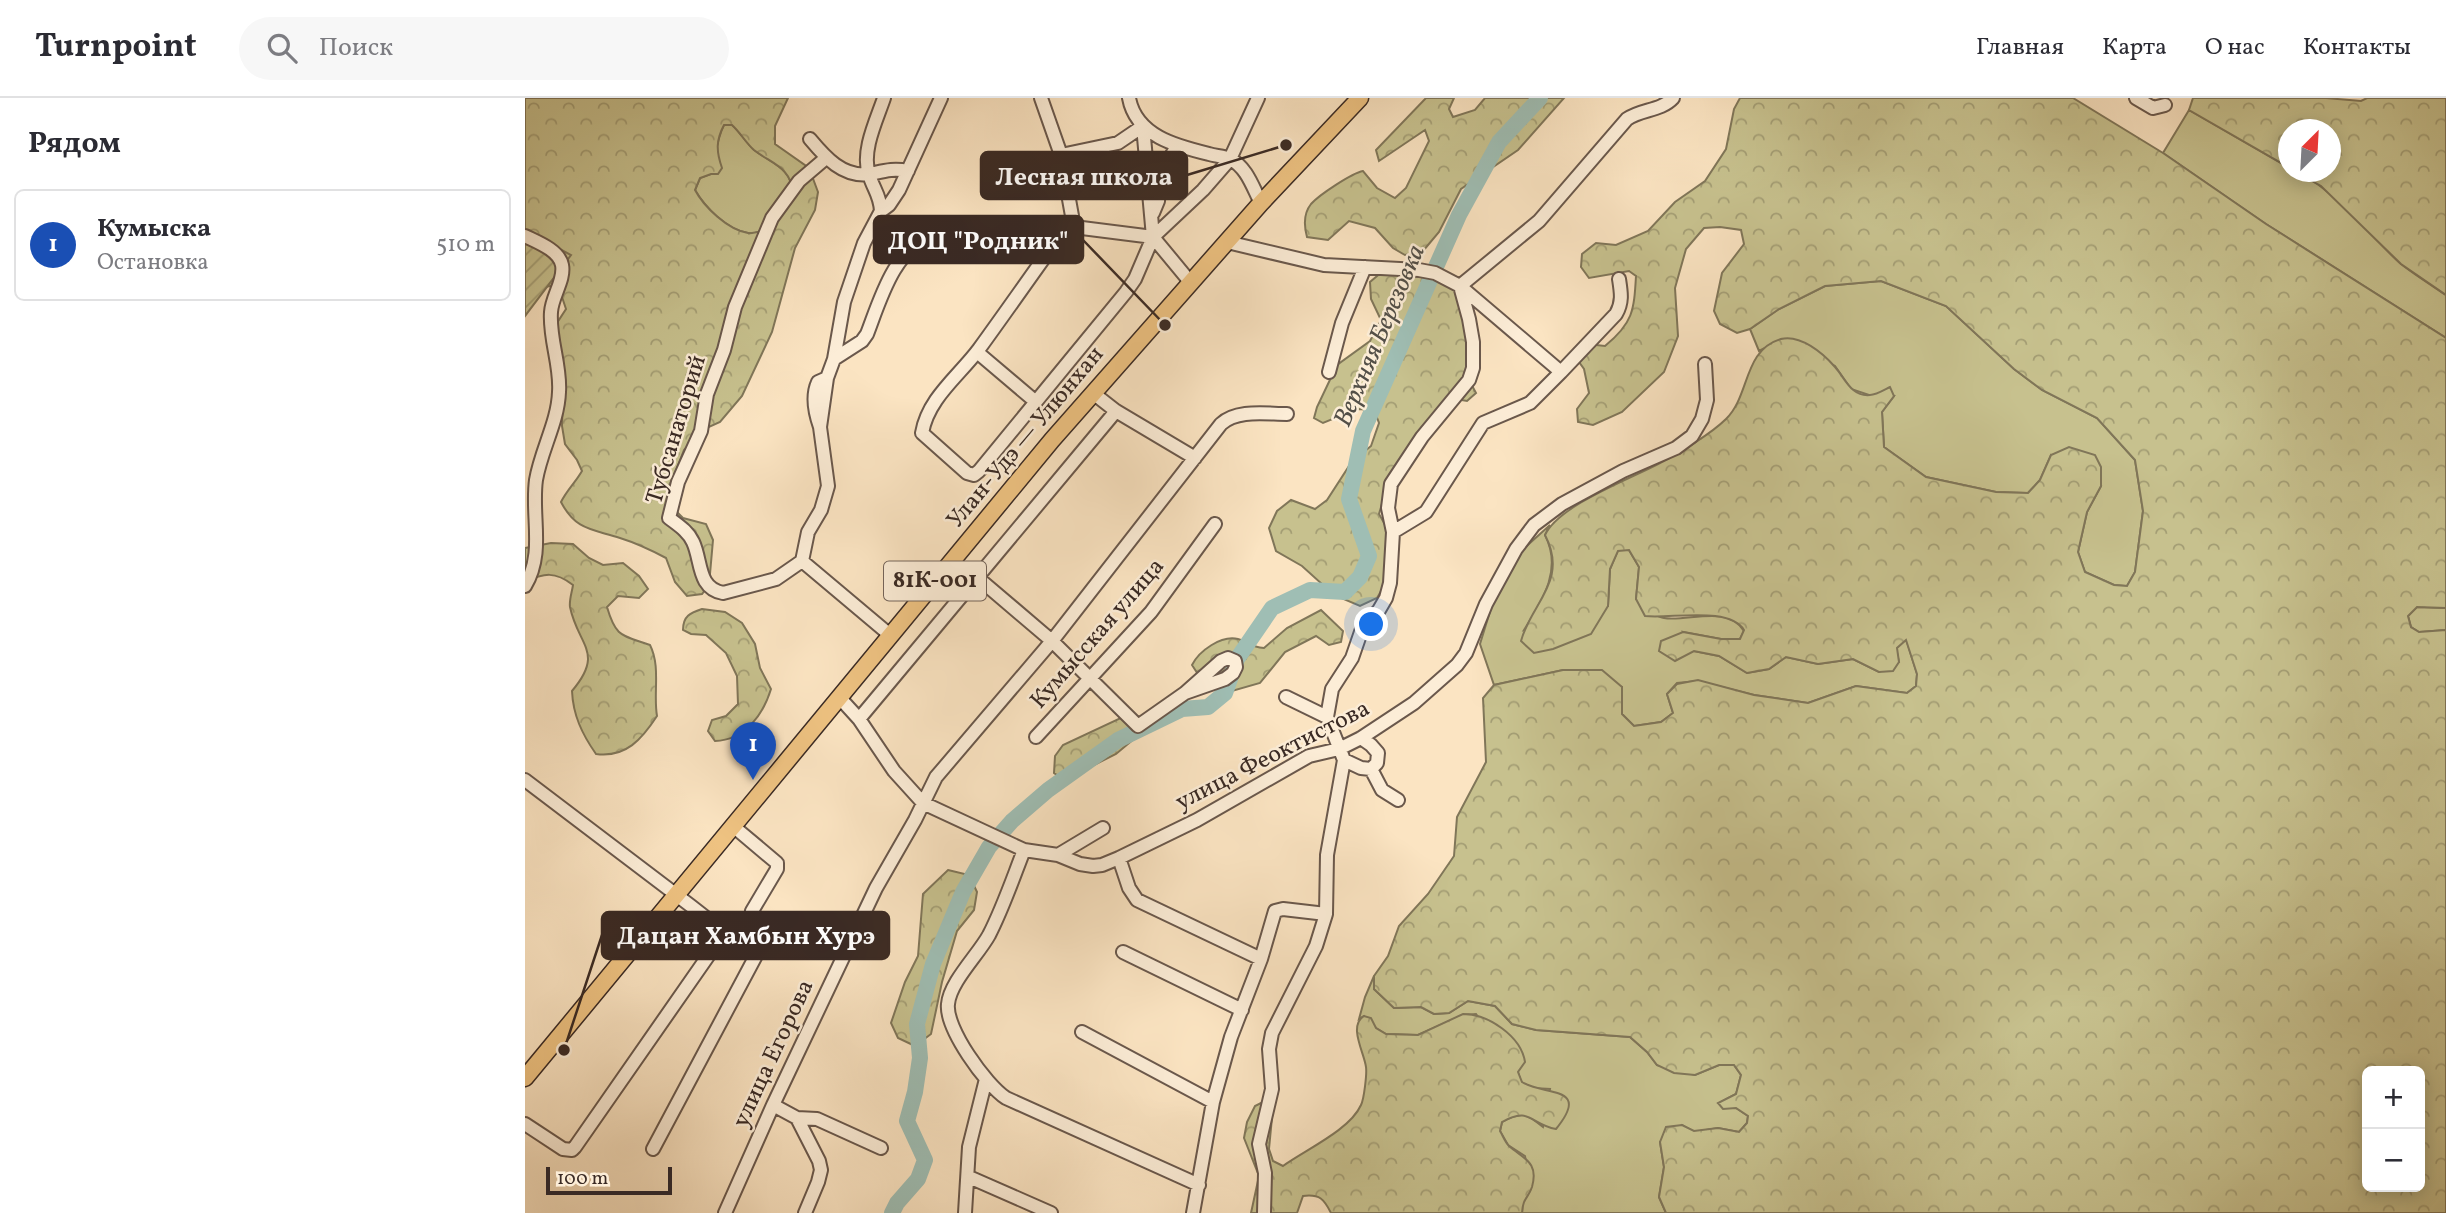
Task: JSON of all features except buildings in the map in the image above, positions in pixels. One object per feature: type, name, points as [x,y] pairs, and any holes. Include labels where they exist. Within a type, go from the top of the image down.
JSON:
[{"type":"main road","name":"Улан-Удэ — Улюнхан","points":[[525,1078],[1093,393],[1261,203],[1360,98]]},
{"type":"street","points":[[881,211],[878,191],[869,174],[869,152],[884,98]]},
{"type":"street","points":[[890,635],[802,561],[808,532],[821,510],[828,486],[820,427],[827,378],[834,359],[847,292],[864,243],[881,211],[895,198],[941,98]]},
{"type":"street","points":[[1041,98],[1061,155],[1074,227]]},
{"type":"street","points":[[1129,98],[1135,117],[1157,136],[1177,146],[1230,159],[1243,169],[1261,203]]},
{"type":"street","points":[[1153,237],[1074,227],[1059,239],[977,352],[939,395],[925,418],[922,433],[967,473],[974,475],[979,471],[1130,286],[1153,237],[1203,190],[1230,159],[1258,98]]},
{"type":"street","points":[[1460,286],[1539,221],[1627,119],[1661,107],[1673,98]]},
{"type":"street","points":[[2136,98],[2153,108],[2165,105]]},
{"type":"street","points":[[1061,155],[1118,143],[1143,126]]},
{"type":"street","points":[[1143,126],[1153,237],[1191,283]]},
{"type":"street","points":[[810,139],[827,159],[851,173],[869,174],[893,168],[908,171]]},
{"type":"street","points":[[1151,217],[1158,201],[1160,176],[1177,146]]},
{"type":"street","name":"Тубсанаторий","points":[[802,561],[776,579],[723,593],[715,591],[704,581],[693,540],[687,531],[669,518],[678,482],[701,431],[707,394],[724,350],[731,317],[772,218],[799,181],[827,159]]},
{"type":"street","points":[[525,236],[556,255],[562,271],[551,314],[559,399],[537,476],[536,549],[533,570],[525,586]]},
{"type":"street","points":[[834,359],[862,341],[867,334],[888,280],[911,249],[928,242],[972,255]]},
{"type":"street","points":[[1227,243],[1301,261],[1419,270],[1448,279],[1460,286],[1561,372]]},
{"type":"street","points":[[1329,372],[1342,323],[1365,267]]},
{"type":"street","points":[[1393,532],[1422,516],[1431,507],[1483,423],[1530,403],[1616,314],[1622,296],[1619,279]]},
{"type":"street","points":[[1264,1213],[1265,1173],[1259,1144],[1272,1089],[1269,1049],[1272,1034],[1316,946],[1326,914],[1327,855],[1342,755],[1327,717],[1332,689],[1352,658],[1362,629],[1386,598],[1390,583],[1393,532],[1388,508],[1391,484],[1417,443],[1469,380],[1473,368],[1473,342],[1460,286]]},
{"type":"street","points":[[977,352],[1036,402]]},
{"type":"street","name":"улица Феоктистова","points":[[839,697],[859,719],[894,771],[923,803],[1024,850],[1058,855],[1080,864],[1102,865],[1197,820],[1308,757],[1342,755],[1361,738],[1414,703],[1461,659],[1473,640],[1486,604],[1516,549],[1534,525],[1562,504],[1623,471],[1676,448],[1692,436],[1702,419],[1707,400],[1705,364]]},
{"type":"street","points":[[1093,393],[1116,411],[1195,458]]},
{"type":"street","points":[[859,719],[1116,411]]},
{"type":"street","name":"улица Егорова","points":[[725,1213],[876,888],[943,766],[1052,641],[1228,417],[1287,414]]},
{"type":"street","points":[[1388,508],[1409,522]]},
{"type":"street","name":"Кумысская улица","points":[[1035,737],[1156,606],[1215,524]]},
{"type":"street","points":[[978,578],[1052,641],[1138,726],[1185,693]]},
{"type":"street","points":[[1286,697],[1327,717]]},
{"type":"street","points":[[1361,738],[1371,744],[1378,753],[1377,763],[1371,769]]},
{"type":"street","points":[[1342,755],[1361,768],[1371,769]]},
{"type":"street","points":[[1371,769],[1382,790],[1398,800]]},
{"type":"street","points":[[525,780],[719,928],[722,936],[572,1150],[563,1149],[525,1124]]},
{"type":"street","points":[[653,1149],[768,933],[752,911],[777,869],[777,863],[733,826]]},
{"type":"street","points":[[1058,855],[1103,828]]},
{"type":"street","points":[[1024,850],[991,931],[953,989],[947,1013],[951,1024],[995,1091],[1199,1185]]},
{"type":"street","points":[[1119,858],[1129,888],[1137,900],[1261,959]]},
{"type":"street","points":[[1193,1213],[1213,1102],[1231,1037],[1261,959],[1275,911],[1283,909],[1326,914]]},
{"type":"street","points":[[1123,952],[1242,1010]]},
{"type":"street","points":[[1082,1032],[1213,1102]]},
{"type":"street","points":[[965,1213],[971,1140],[986,1079]]},
{"type":"street","points":[[773,1105],[797,1118],[817,1119],[881,1148]]},
{"type":"street","points":[[797,1118],[821,1170],[805,1213]]},
{"type":"street","points":[[969,1177],[1051,1213]]},
{"type":"green space","points":[[525,98],[788,98],[775,126],[775,144],[809,168],[818,192],[815,210],[795,248],[772,332],[742,396],[720,422],[702,430],[684,450],[670,486],[669,504],[683,518],[706,524],[713,540],[709,585],[702,594],[687,596],[675,582],[666,558],[632,542],[586,528],[573,519],[561,502],[582,471],[565,444],[562,426],[563,391],[555,326],[566,309],[560,291],[550,286],[525,291]],"holes":[[[724,125],[732,125],[754,150],[780,167],[789,177],[793,193],[766,230],[750,233],[725,223],[710,210],[695,190],[700,178],[718,174],[722,168],[718,151],[719,136]]]},
{"type":"green space","points":[[1426,98],[1454,98],[1449,109],[1453,117],[1475,110],[1485,98],[1564,98],[1518,150],[1461,189],[1439,232],[1423,251],[1405,255],[1393,248],[1375,228],[1349,221],[1328,240],[1307,237],[1305,220],[1311,204],[1351,176],[1363,171],[1377,188],[1395,198],[1406,188],[1429,141],[1425,130],[1379,161],[1376,150]]},
{"type":"green space","points":[[1740,98],[2073,98],[2163,153],[2266,224],[2446,338],[2446,608],[2417,607],[2408,616],[2411,627],[2419,632],[2446,630],[2446,1213],[1666,1213],[1659,1197],[1664,1167],[1660,1142],[1666,1127],[1682,1125],[1694,1131],[1718,1128],[1739,1132],[1747,1123],[1748,1116],[1736,1108],[1723,1109],[1718,1103],[1736,1094],[1741,1075],[1734,1065],[1719,1065],[1695,1075],[1674,1073],[1657,1065],[1630,1037],[1536,1030],[1512,1024],[1495,1006],[1468,1001],[1449,1013],[1434,1014],[1421,1007],[1394,1008],[1374,989],[1374,976],[1388,956],[1399,926],[1428,894],[1454,856],[1457,817],[1486,762],[1483,698],[1494,685],[1563,670],[1602,670],[1622,687],[1622,714],[1634,726],[1661,722],[1673,713],[1667,694],[1677,684],[1698,680],[1754,695],[1808,703],[1856,686],[1907,693],[1916,686],[1917,674],[1906,640],[1897,648],[1899,662],[1893,671],[1879,672],[1853,659],[1818,664],[1786,657],[1769,669],[1747,673],[1719,656],[1694,651],[1675,661],[1659,651],[1661,641],[1683,632],[1721,639],[1740,639],[1744,630],[1726,618],[1713,616],[1645,616],[1636,599],[1639,567],[1629,550],[1618,551],[1610,569],[1608,606],[1591,634],[1553,649],[1534,653],[1521,641],[1551,579],[1551,551],[1545,535],[1553,524],[1580,503],[1667,459],[1720,425],[1734,409],[1753,363],[1769,345],[1788,338],[1811,346],[1839,371],[1853,390],[1863,395],[1872,395],[1890,387],[1894,396],[1882,412],[1884,447],[1926,477],[1996,492],[2028,493],[2040,480],[2051,455],[2069,447],[2095,455],[2101,467],[2101,486],[2087,512],[2078,552],[2085,572],[2114,585],[2127,586],[2135,572],[2143,511],[2135,460],[2097,418],[2042,390],[2014,369],[1946,306],[1881,281],[1825,286],[1779,309],[1750,329],[1737,333],[1720,324],[1714,311],[1722,273],[1744,244],[1741,230],[1704,228],[1686,249],[1675,288],[1678,336],[1664,372],[1622,412],[1593,425],[1578,422],[1577,409],[1589,393],[1584,369],[1574,355],[1587,344],[1605,346],[1627,323],[1633,307],[1636,276],[1629,271],[1589,278],[1581,267],[1582,254],[1596,243],[1616,245],[1648,231],[1675,202],[1705,181],[1726,149],[1734,109]]},
{"type":"green space","points":[[2193,98],[2326,98],[2361,101],[2367,98],[2446,98],[2446,295],[2401,264],[2314,182],[2341,182],[2341,119],[2278,119],[2278,161],[2189,110]]},
{"type":"green space","points":[[2189,110],[2278,161],[2278,182],[2316,183],[2332,195],[2401,264],[2446,295],[2446,338],[2266,224],[2163,153]]},
{"type":"green space","points":[[724,125],[732,125],[754,150],[780,167],[789,177],[793,193],[766,230],[750,233],[732,227],[711,210],[695,190],[700,178],[711,174]]},
{"type":"green space","points":[[525,230],[571,255],[525,316]]},
{"type":"green space","points":[[1383,271],[1416,274],[1442,282],[1463,296],[1477,325],[1473,342],[1479,363],[1469,380],[1476,393],[1467,401],[1450,398],[1390,477],[1379,514],[1393,539],[1393,571],[1377,598],[1360,606],[1334,595],[1302,566],[1276,551],[1269,528],[1277,511],[1291,500],[1315,509],[1327,500],[1351,463],[1371,446],[1379,423],[1374,410],[1357,409],[1323,423],[1314,418],[1337,365],[1370,341],[1381,320],[1371,299],[1370,282]]},
{"type":"green space","points":[[1881,281],[1946,306],[2014,369],[2042,390],[2097,418],[2135,460],[2143,511],[2135,572],[2127,586],[2114,585],[2085,572],[2078,552],[2087,512],[2101,486],[2051,455],[2040,480],[2028,493],[1996,492],[1926,477],[1884,447],[1882,412],[1894,396],[1869,395],[1851,389],[1835,366],[1782,339],[1759,351],[1750,329],[1779,309],[1825,286]]},
{"type":"green space","points":[[1550,525],[1545,535],[1550,548],[1551,573],[1543,596],[1524,630],[1608,606],[1610,569],[1618,550],[1629,550],[1639,567],[1636,599],[1653,613],[1674,619],[1718,616],[1737,623],[1744,631],[1740,639],[1721,639],[1683,632],[1694,651],[1719,656],[1747,673],[1769,669],[1786,657],[1818,664],[1853,659],[1879,672],[1899,662],[1896,648],[1906,639],[1917,674],[1916,686],[1907,693],[1856,686],[1808,703],[1754,695],[1698,681],[1677,683],[1667,694],[1673,713],[1661,722],[1634,726],[1622,714],[1622,687],[1563,670],[1494,685],[1480,644],[1492,605],[1520,552]]},
{"type":"green space","points":[[551,543],[573,544],[589,558],[603,565],[623,563],[639,576],[648,589],[639,598],[618,596],[607,607],[621,634],[650,645],[656,671],[657,716],[639,739],[625,750],[616,753],[596,754],[576,716],[572,691],[582,678],[588,658],[570,607],[573,585],[561,577],[549,575],[525,582],[525,548]]},
{"type":"green space","points":[[2417,607],[2446,608],[2446,630],[2419,632],[2411,627],[2408,616]]},
{"type":"green space","points":[[702,609],[725,612],[742,623],[755,644],[760,668],[771,689],[758,717],[744,731],[726,740],[715,741],[708,731],[712,720],[726,716],[738,704],[737,676],[726,653],[706,635],[691,634],[683,630],[688,616]]},
{"type":"green space","points":[[1321,610],[1343,631],[1341,642],[1329,645],[1316,636],[1285,652],[1260,683],[1225,693],[1203,682],[1192,665],[1205,650],[1225,639],[1238,639],[1264,648],[1287,628]]},
{"type":"green space","points":[[1127,715],[1140,720],[1141,733],[1116,754],[1064,780],[1054,773],[1055,756],[1063,745]]},
{"type":"green space","points":[[948,870],[969,875],[977,892],[974,910],[957,931],[931,1034],[915,1046],[898,1038],[891,1023],[905,982],[918,956],[923,894]]},
{"type":"green space","points":[[1374,976],[1374,989],[1394,1008],[1421,1007],[1434,1014],[1449,1013],[1468,1001],[1495,1006],[1512,1024],[1536,1030],[1630,1037],[1657,1065],[1695,1075],[1719,1065],[1734,1065],[1741,1075],[1736,1094],[1719,1103],[1736,1108],[1748,1116],[1747,1123],[1739,1132],[1718,1128],[1694,1132],[1682,1125],[1660,1142],[1664,1167],[1659,1197],[1666,1213],[1522,1213],[1523,1200],[1531,1189],[1525,1156],[1508,1145],[1500,1131],[1502,1122],[1524,1115],[1543,1127],[1550,1089],[1532,1088],[1521,1082],[1518,1072],[1476,1014],[1463,1015],[1418,1035],[1386,1034],[1364,1016],[1359,1019]]},
{"type":"green space","points":[[1463,1014],[1493,1022],[1510,1035],[1522,1052],[1525,1062],[1518,1072],[1522,1082],[1567,1098],[1569,1105],[1566,1115],[1556,1129],[1525,1116],[1502,1122],[1500,1131],[1506,1143],[1532,1166],[1534,1179],[1522,1213],[1331,1213],[1321,1198],[1303,1196],[1297,1213],[1251,1213],[1259,1176],[1244,1138],[1247,1122],[1255,1106],[1265,1101],[1273,1107],[1269,1149],[1273,1161],[1283,1166],[1337,1131],[1361,1105],[1366,1070],[1357,1033],[1359,1020],[1364,1016],[1371,1018],[1376,1028],[1386,1034],[1418,1035]]},
{"type":"waterway","name":"Верхняя Березовка","points":[[892,1213],[897,1203],[918,1179],[925,1160],[907,1121],[920,1058],[917,1024],[933,964],[963,892],[989,847],[1012,821],[1048,790],[1118,740],[1182,709],[1208,707],[1225,693],[1237,659],[1272,608],[1310,590],[1345,592],[1360,577],[1369,556],[1349,499],[1363,431],[1459,215],[1499,142],[1540,98]]},
{"type":"place","name":"Лесная школа","points":[[1286,145]]},
{"type":"place","name":"ДОЦ \"Родник\"","points":[[1165,325]]},
{"type":"place","name":"Кумыска","points":[[753,780]]},
{"type":"place","name":"Дацан Хамбын Хурэ","points":[[564,1050]]}]
